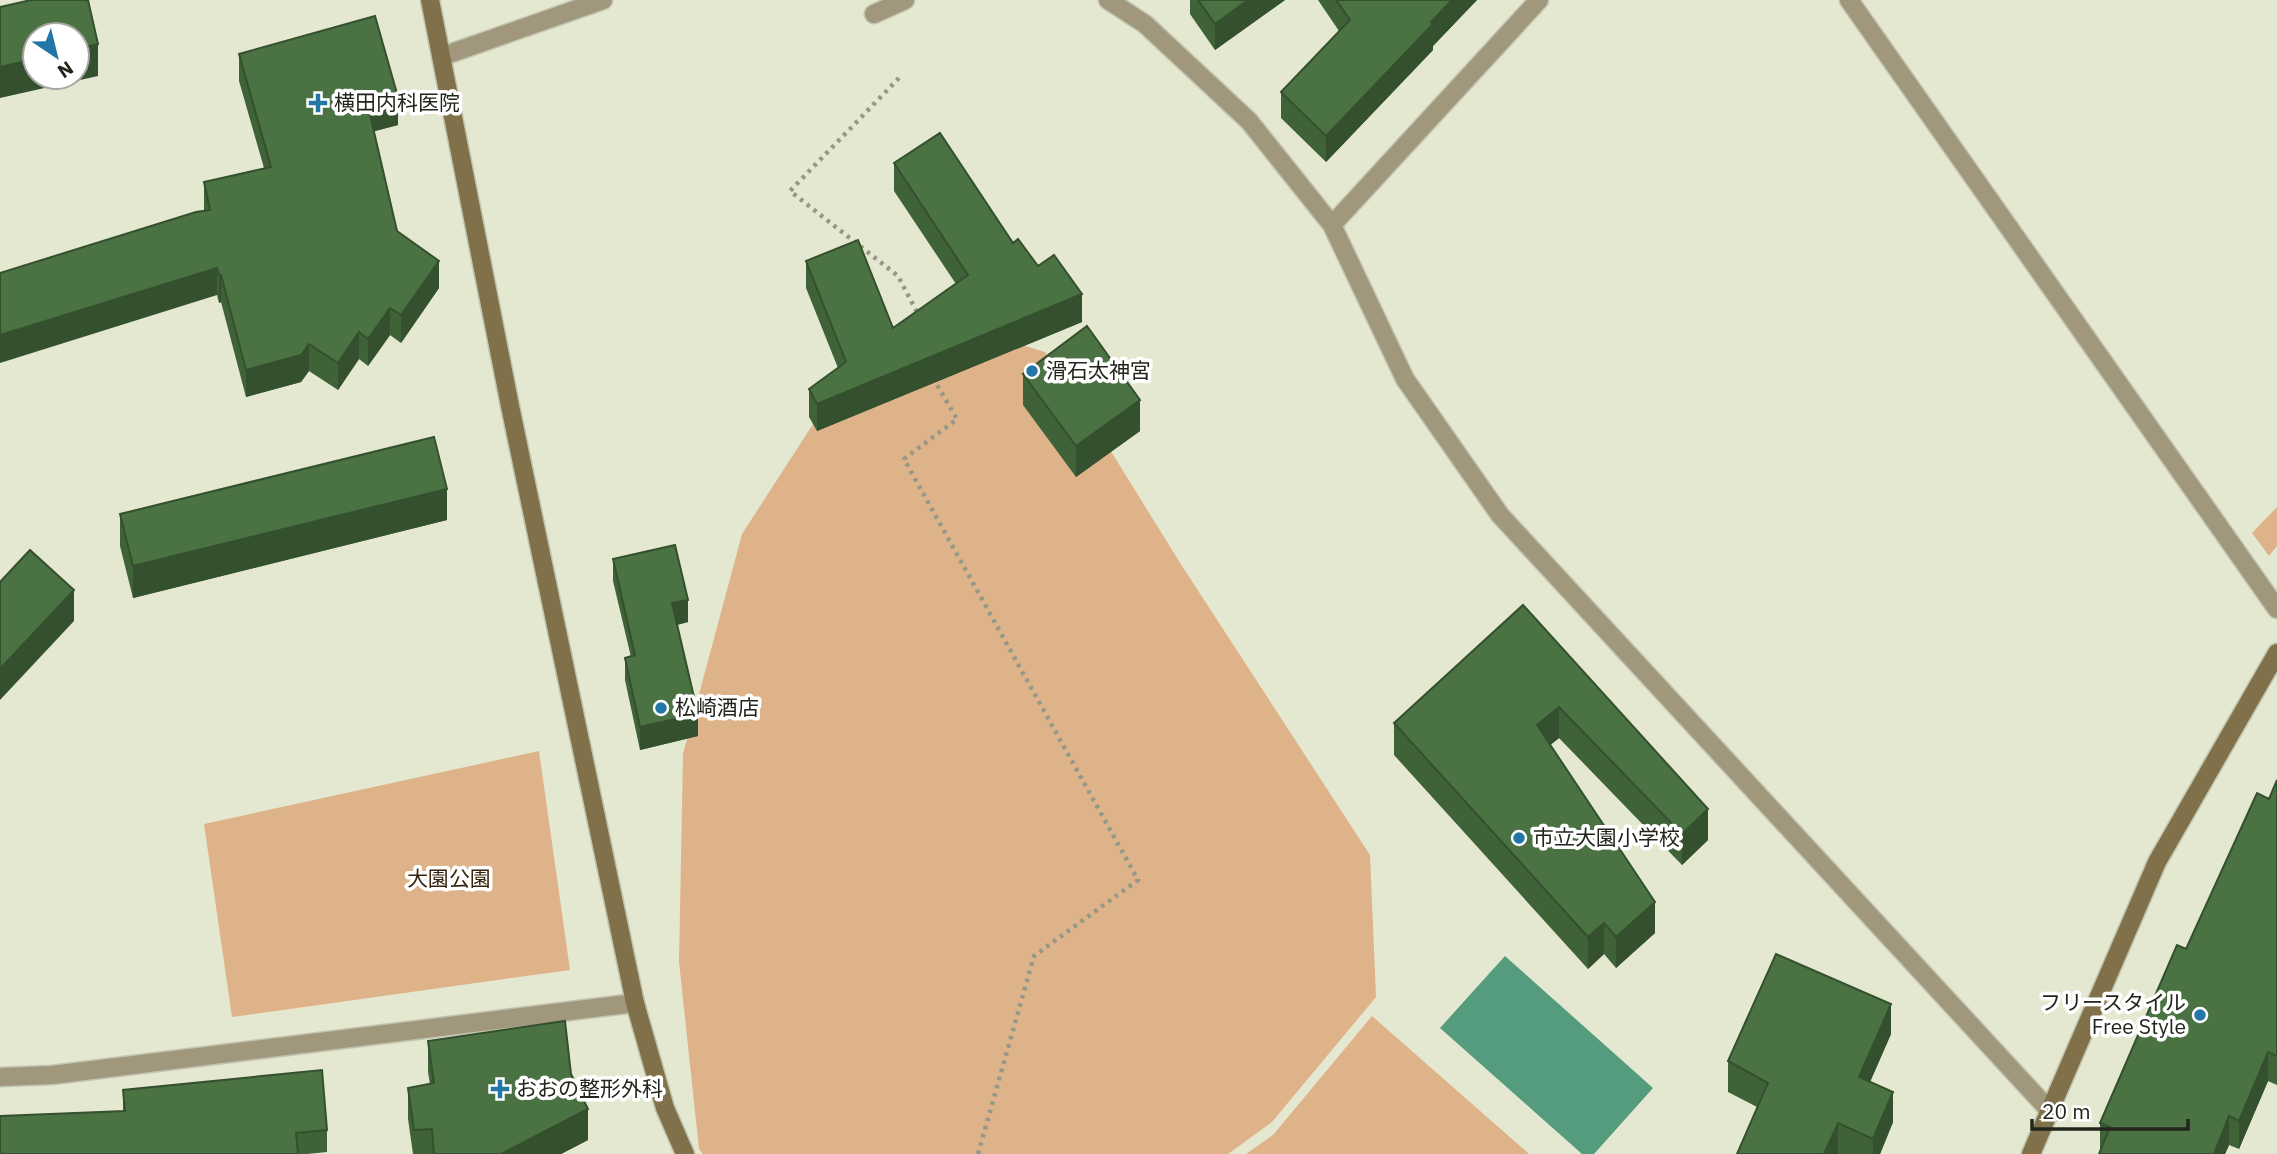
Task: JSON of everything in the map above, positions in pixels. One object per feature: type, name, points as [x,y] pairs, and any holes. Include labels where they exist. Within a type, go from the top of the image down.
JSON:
[{"type":"street","points":[[430,0],[510,406],[635,1003],[665,1108],[685,1154]]},
{"type":"street","points":[[443,56],[603,0]]},
{"type":"street","points":[[874,14],[905,0]]},
{"type":"street","points":[[1108,0],[1145,24],[1249,121],[1332,226],[1405,379],[1500,515],[2049,1110]]},
{"type":"street","points":[[1332,226],[1539,0]]},
{"type":"street","points":[[1849,0],[2277,610]]},
{"type":"street","points":[[2031,1154],[2157,862],[2277,653]]},
{"type":"street","points":[[0,1077],[52,1074],[635,1003]]},
{"type":"path","points":[[900,78],[790,191],[898,276],[922,322]]},
{"type":"path","points":[[933,366],[932,377],[957,419],[904,459],[1138,880],[1034,956],[978,1154]]},
{"type":"green space","points":[[942,320],[1045,352],[1086,411],[1182,566],[1370,855],[1376,997],[1272,1122],[1228,1154],[703,1154],[699,1149],[679,962],[683,754],[742,534],[850,367]]},
{"type":"green space","points":[[2277,507],[2277,546],[2269,556],[2252,533]]},
{"type":"green space","name":"大園公園","points":[[539,751],[570,970],[232,1017],[204,824]]},
{"type":"green space","points":[[1372,1016],[1529,1154],[1246,1154],[1273,1135]]},
{"type":"shaded area","points":[[1505,956],[1653,1088],[1594,1154],[1582,1154],[1440,1028]]},
{"type":"building","points":[[31,0],[88,0],[98,44],[91,46],[91,21],[21,21],[21,62],[0,67],[0,7]]},
{"type":"building","points":[[1198,0],[1248,0],[1215,24]]},
{"type":"building","points":[[1336,0],[1452,0],[1431,22],[1433,24],[1326,136],[1281,92],[1350,20]]},
{"type":"building","points":[[375,16],[398,97],[368,106],[397,231],[439,261],[401,315],[390,308],[368,339],[359,332],[338,363],[309,344],[301,355],[246,370],[217,268],[0,335],[0,273],[196,212],[210,210],[204,182],[271,167],[239,54]]},
{"type":"building","points":[[940,133],[1013,243],[1018,239],[1038,266],[1054,255],[1082,294],[817,404],[809,389],[846,362],[806,261],[858,240],[893,328],[968,275],[894,163]]},
{"type":"building","points":[[1087,326],[1140,400],[1076,446],[1023,374]]},
{"type":"building","points":[[434,437],[447,489],[133,566],[120,514]]},
{"type":"building","points":[[675,545],[688,600],[672,603],[698,714],[640,727],[625,658],[635,655],[613,559]]},
{"type":"building","points":[[30,550],[74,590],[0,669],[0,582]]},
{"type":"building","points":[[1523,605],[1708,809],[1682,834],[1559,707],[1537,725],[1655,902],[1616,937],[1604,923],[1588,937],[1394,723]]},
{"type":"building","points":[[2277,780],[2277,1056],[2268,1052],[2239,1121],[2229,1116],[2214,1154],[2099,1154],[2110,1127],[2100,1123],[2177,945],[2186,949],[2257,793],[2269,799]]},
{"type":"building","points":[[1776,954],[1891,1004],[1859,1077],[1893,1092],[1873,1139],[1838,1123],[1824,1154],[1737,1154],[1768,1083],[1728,1061]]},
{"type":"building","name":"おおの整形外科","points":[[565,1021],[571,1074],[588,1109],[501,1154],[434,1154],[432,1129],[414,1130],[408,1088],[434,1083],[428,1041]]},
{"type":"building","points":[[322,1070],[327,1130],[296,1133],[298,1154],[0,1154],[0,1116],[125,1111],[123,1090]]},
{"type":"place","name":"横田内科医院","points":[[318,103]]},
{"type":"place","name":"滑石太神宮","points":[[1032,371]]},
{"type":"place","name":"松崎酒店","points":[[661,708]]},
{"type":"place","name":"市立大園小学校","points":[[1519,838]]},
{"type":"place","name":"フリースタイル Free Style","points":[[2200,1015]]},
{"type":"place","name":"おおの整形外科","points":[[500,1089]]}]
